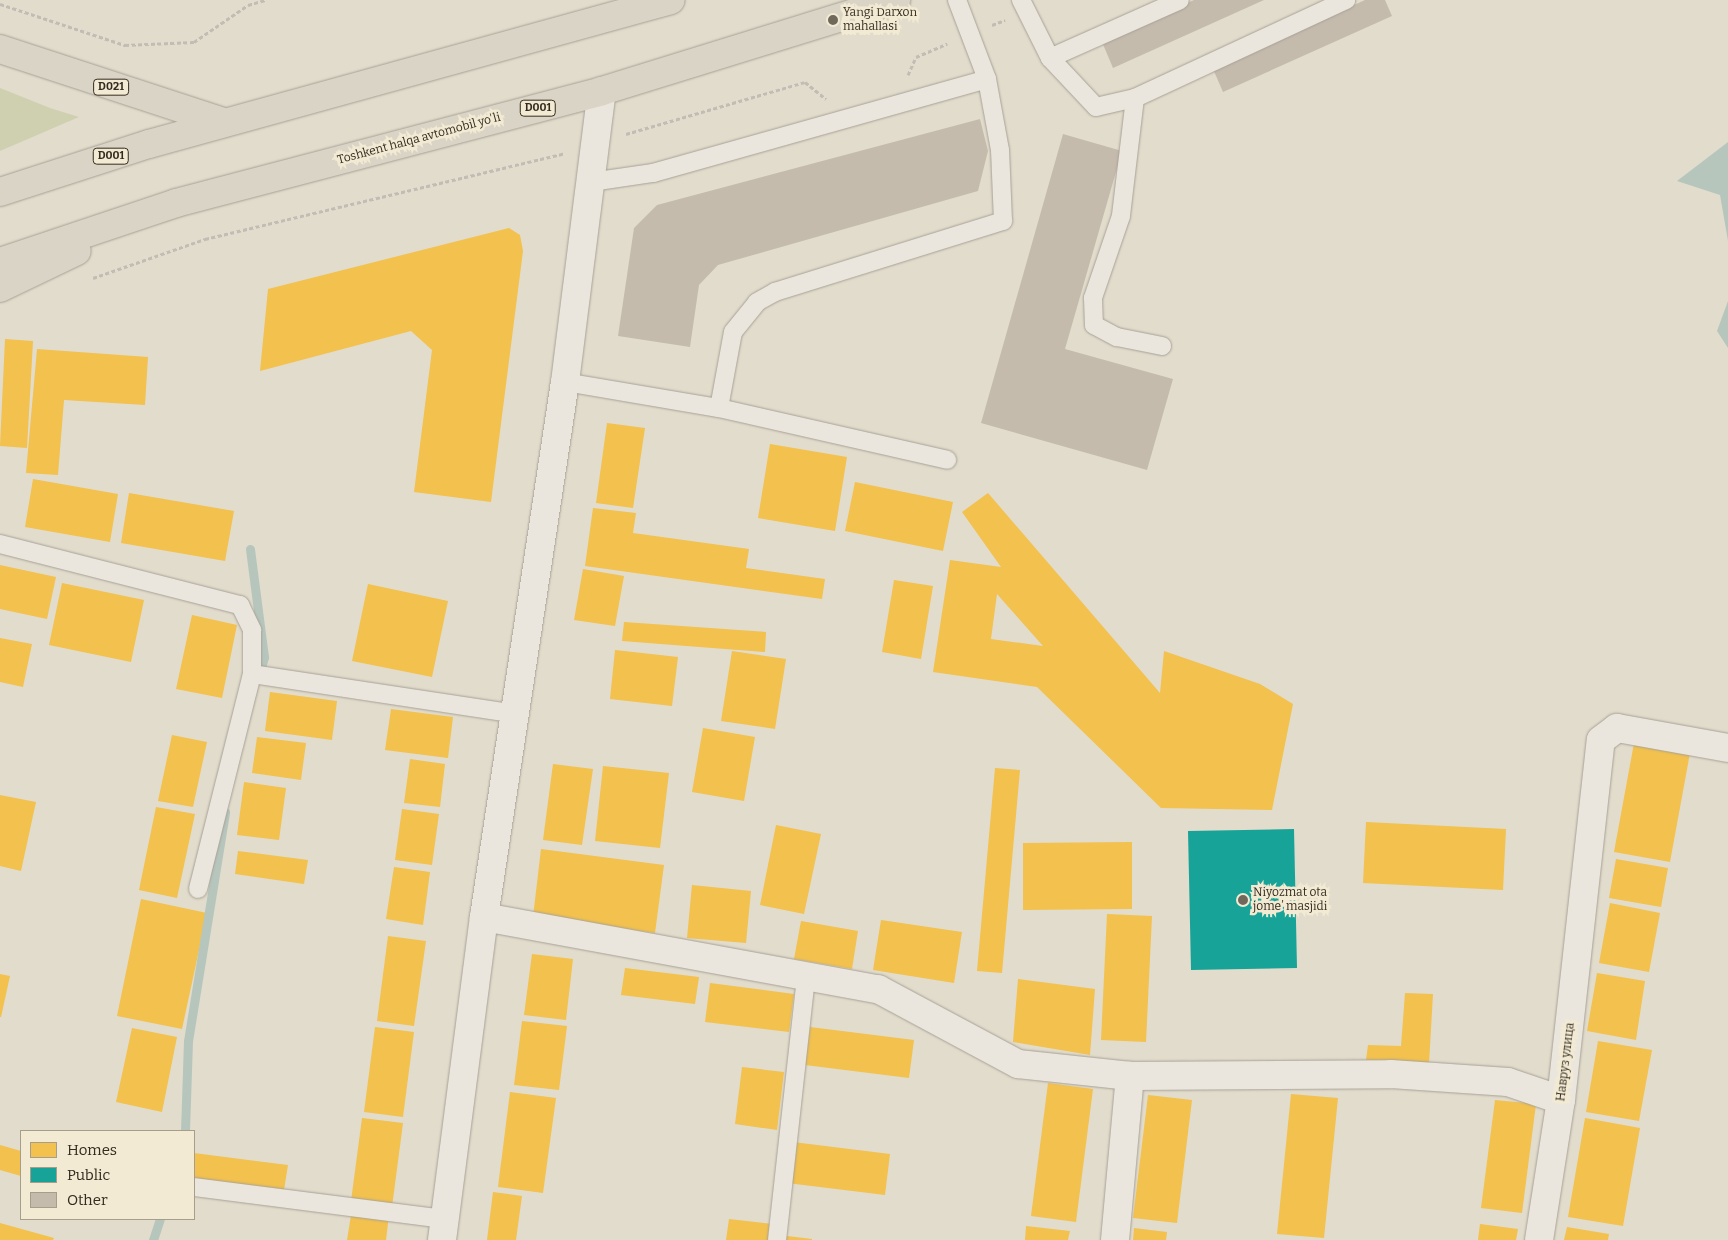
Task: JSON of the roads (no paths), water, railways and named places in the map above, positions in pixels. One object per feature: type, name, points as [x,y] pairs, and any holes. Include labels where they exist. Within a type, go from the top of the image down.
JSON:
[{"type":"highway","name":"D001","points":[[0,192],[224,122],[671,0]]},
{"type":"highway","name":"Toshkent halqa avtomobil yo'li","points":[[0,262],[176,203],[602,91],[896,0]]},
{"type":"highway","name":"D021","points":[[0,49],[224,122]]},
{"type":"highway","points":[[0,288],[176,203]]},
{"type":"street","points":[[444,1229],[484,918],[565,382],[602,91]]},
{"type":"street","name":"Навруз улица","points":[[1539,1240],[1561,1100],[1588,883],[1601,740],[1617,728],[1728,748]]},
{"type":"street","points":[[484,918],[878,989],[1018,1064],[1130,1076],[1391,1074],[1508,1082],[1561,1100]]},
{"type":"street","points":[[1115,1240],[1130,1076]]},
{"type":"lane","points":[[719,408],[732,332],[757,302],[775,292],[1003,221],[1000,150],[987,79],[957,0]]},
{"type":"lane","points":[[1050,58],[1180,0]]},
{"type":"lane","points":[[1024,6],[1050,58],[1096,107],[1135,98],[1346,0]]},
{"type":"lane","points":[[591,182],[653,173],[987,79]]},
{"type":"lane","points":[[1135,98],[1121,216],[1093,298],[1094,325],[1117,337],[1162,346]]},
{"type":"lane","points":[[565,382],[719,408],[947,460]]},
{"type":"lane","points":[[0,544],[240,606],[252,630],[252,674],[198,889]]},
{"type":"lane","points":[[252,674],[515,714]]},
{"type":"lane","points":[[777,1240],[806,977]]},
{"type":"lane","points":[[195,1187],[444,1229]]},
{"type":"waterway","points":[[250,549],[264,657],[258,678]]},
{"type":"waterway","points":[[185,1130],[188,1041],[225,812]]},
{"type":"waterway","points":[[153,1240],[160,1220]]},
{"type":"place","name":"Yangi Darxon mahallasi","points":[[833,20]]},
{"type":"place","name":"Niyozmat ota jome’ masjidi","points":[[1243,900]]}]
